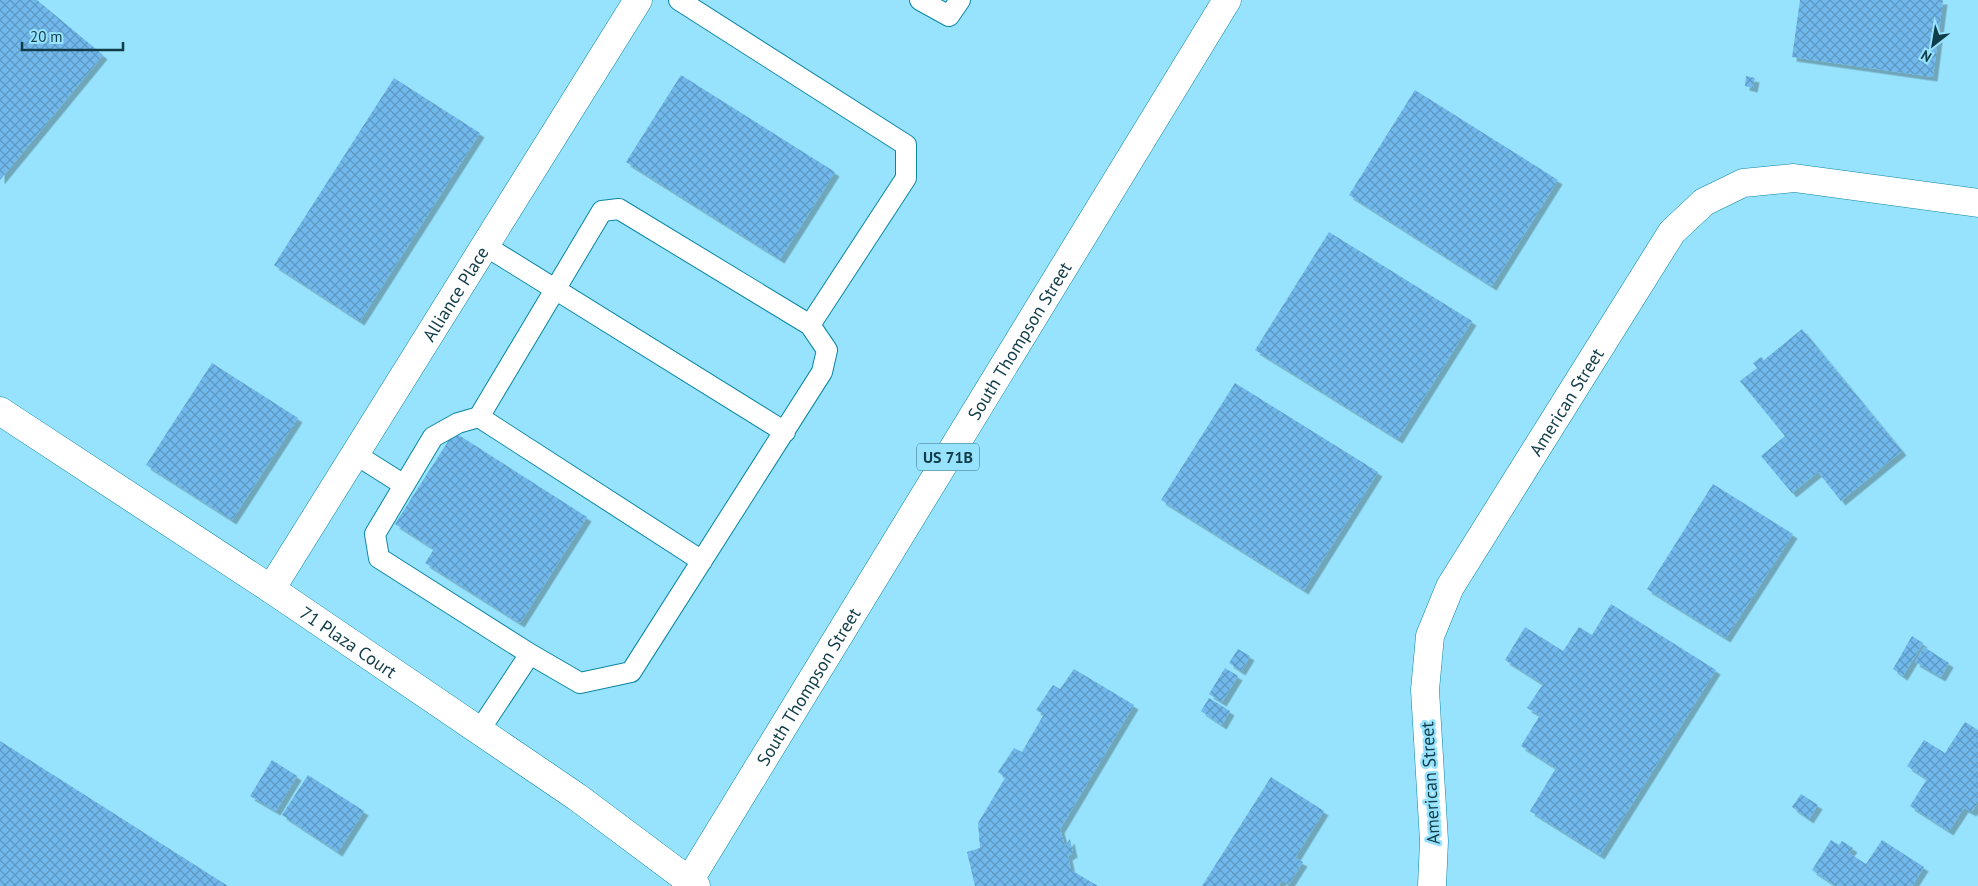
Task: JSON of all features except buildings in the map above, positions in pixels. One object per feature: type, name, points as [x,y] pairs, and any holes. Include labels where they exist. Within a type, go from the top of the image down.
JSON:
[{"type":"main road","name":"Alliance Place","points":[[271,589],[638,0]]},
{"type":"main road","name":"South Thompson Street","points":[[691,884],[1227,0]]},
{"type":"main road","name":"American Street","points":[[1432,886],[1434,841],[1425,690],[1430,636],[1450,587],[1672,232],[1704,202],[1743,183],[1794,178],[1978,203]]},
{"type":"main road","name":"71 Plaza Court","points":[[0,411],[271,589],[577,797],[691,884]]},
{"type":"lane","points":[[679,0],[906,145],[906,178],[810,325]]},
{"type":"lane","points":[[920,0],[950,16],[960,0]]},
{"type":"lane","points":[[619,209],[810,325],[827,350],[822,372],[631,672],[580,682],[530,654],[379,558],[375,534],[433,436],[458,423],[479,417],[602,212],[619,209]]},
{"type":"lane","points":[[484,245],[785,432]]},
{"type":"lane","points":[[479,417],[702,560]]},
{"type":"lane","points":[[355,454],[404,485]]},
{"type":"lane","points":[[479,731],[530,654]]}]
